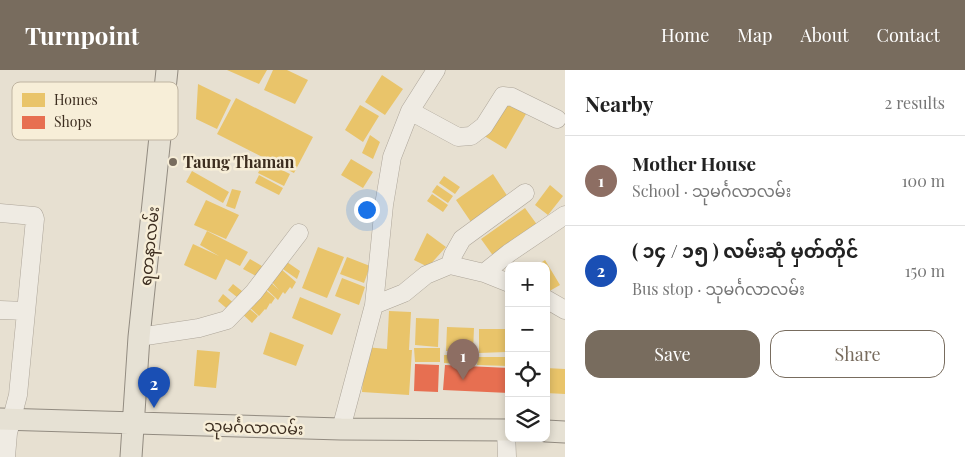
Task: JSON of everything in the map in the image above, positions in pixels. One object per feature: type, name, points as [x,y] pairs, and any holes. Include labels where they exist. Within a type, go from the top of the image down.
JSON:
[{"type":"main road","name":"ရတနာလမ်း","points":[[131,457],[140,337],[160,140]]},
{"type":"main road","name":"သုမင်္ဂလာလမ်း","points":[[6,419],[341,429],[505,430]]},
{"type":"main road","points":[[550,431],[565,432]]},
{"type":"street","points":[[341,429],[374,305],[384,205],[392,157],[410,111],[436,70]]},
{"type":"street","points":[[410,111],[458,137],[471,136],[484,126],[503,96],[512,97],[557,120]]},
{"type":"street","points":[[450,265],[453,254],[462,240],[525,193]]},
{"type":"street","points":[[0,213],[29,215],[34,216],[35,219],[18,395],[6,419],[6,457]]},
{"type":"street","points":[[484,273],[509,253],[565,215]]},
{"type":"street","points":[[140,337],[198,328],[227,320],[254,292],[299,233]]},
{"type":"street","points":[[374,305],[404,293],[426,275],[450,265],[484,273],[505,281]]},
{"type":"street","points":[[550,301],[565,310]]},
{"type":"street","points":[[0,310],[26,311]]},
{"type":"street","points":[[507,442],[508,457]]},
{"type":"building: Homes","points":[[227,70],[267,70],[259,84]]},
{"type":"building: Homes","points":[[273,70],[287,70],[308,80],[295,104],[264,90]]},
{"type":"building: Homes","points":[[382,75],[403,89],[385,115],[365,102]]},
{"type":"building: Homes","points":[[198,84],[231,100],[217,129],[196,119]]},
{"type":"building: Homes","points":[[236,98],[313,137],[294,173],[217,134]]},
{"type":"building: Homes","points":[[505,102],[526,114],[506,149],[481,134]]},
{"type":"building: Homes","points":[[360,105],[379,116],[363,142],[345,130]]},
{"type":"building: Homes","points":[[370,135],[380,142],[373,159],[362,153]]},
{"type":"building: Homes","points":[[351,159],[373,172],[363,188],[341,175]]},
{"type":"building: Homes","points":[[264,161],[290,174],[284,186],[258,173]]},
{"type":"building: Homes","points":[[192,171],[229,192],[223,203],[186,182]]},
{"type":"building: Homes","points":[[493,174],[508,197],[471,222],[456,200]]},
{"type":"building: Homes","points":[[259,175],[283,188],[279,195],[255,183]]},
{"type":"building: Homes","points":[[444,176],[460,187],[455,194],[439,183]]},
{"type":"building: Homes","points":[[437,185],[453,196],[448,203],[432,192]]},
{"type":"building: Homes","points":[[550,185],[563,196],[548,215],[535,205]]},
{"type":"building: Homes","points":[[232,189],[241,191],[235,209],[226,206]]},
{"type":"building: Homes","points":[[432,194],[448,205],[443,212],[427,201]]},
{"type":"building: Homes","points":[[206,200],[239,215],[226,239],[194,225]]},
{"type":"building: Homes","points":[[525,208],[538,226],[494,257],[481,239]]},
{"type":"building: Homes","points":[[207,231],[248,252],[240,266],[226,259],[216,280],[184,265],[193,244],[219,256],[200,245]]},
{"type":"building: Homes","points":[[427,233],[446,247],[428,267],[414,260]]},
{"type":"building: Homes","points":[[318,247],[344,257],[327,298],[302,288]]},
{"type":"building: Homes","points":[[347,257],[370,266],[364,283],[340,274]]},
{"type":"building: Homes","points":[[250,259],[267,269],[260,278],[243,269]]},
{"type":"building: Homes","points":[[284,260],[300,271],[297,279],[280,267]]},
{"type":"building: Homes","points":[[550,268],[560,285],[550,291]]},
{"type":"building: Homes","points":[[281,269],[296,282],[292,289],[290,287],[285,294],[283,292],[278,300],[263,286],[267,279],[279,290],[270,280]]},
{"type":"building: Homes","points":[[342,278],[365,287],[359,305],[335,296]]},
{"type":"building: Homes","points":[[233,284],[247,295],[242,301],[228,290]]},
{"type":"building: Homes","points":[[261,286],[275,298],[259,316],[246,304]]},
{"type":"building: Homes","points":[[223,294],[236,305],[231,312],[218,301]]},
{"type":"building: Homes","points":[[300,297],[341,314],[332,335],[292,318]]},
{"type":"building: Homes","points":[[245,305],[258,316],[252,323],[239,311]]},
{"type":"building: Homes","points":[[389,311],[411,312],[409,350],[412,350],[409,395],[362,392],[365,347],[387,349]]},
{"type":"building: Homes","points":[[416,318],[439,319],[438,347],[415,345]]},
{"type":"building: Homes","points":[[447,327],[474,328],[473,352],[446,351]]},
{"type":"building: Homes","points":[[479,329],[505,329],[505,352],[479,353]]},
{"type":"building: Homes","points":[[270,332],[304,345],[296,366],[263,354]]},
{"type":"building: Homes","points":[[414,348],[440,348],[440,362],[415,362]]},
{"type":"building: Homes","points":[[197,350],[220,352],[216,388],[194,386]]},
{"type":"building: Homes","points":[[444,355],[474,355],[474,364],[444,363]]},
{"type":"building: Homes","points":[[478,357],[505,357],[505,366],[477,365]]},
{"type":"building: Homes","points":[[550,368],[565,369],[565,394],[550,393]]},
{"type":"building: Shops","points":[[415,364],[439,365],[438,392],[414,391]]},
{"type":"building: Shops","points":[[445,365],[505,368],[505,393],[443,390]]},
{"type":"place","name":"Taung Thaman","points":[[173,162]]},
{"type":"place","name":"Mother House","points":[[463,380]]},
{"type":"place","name":"( ၁၄ / ၁၅ ) လမ်းဆုံ မှတ်တိုင်","points":[[154,408]]}]
